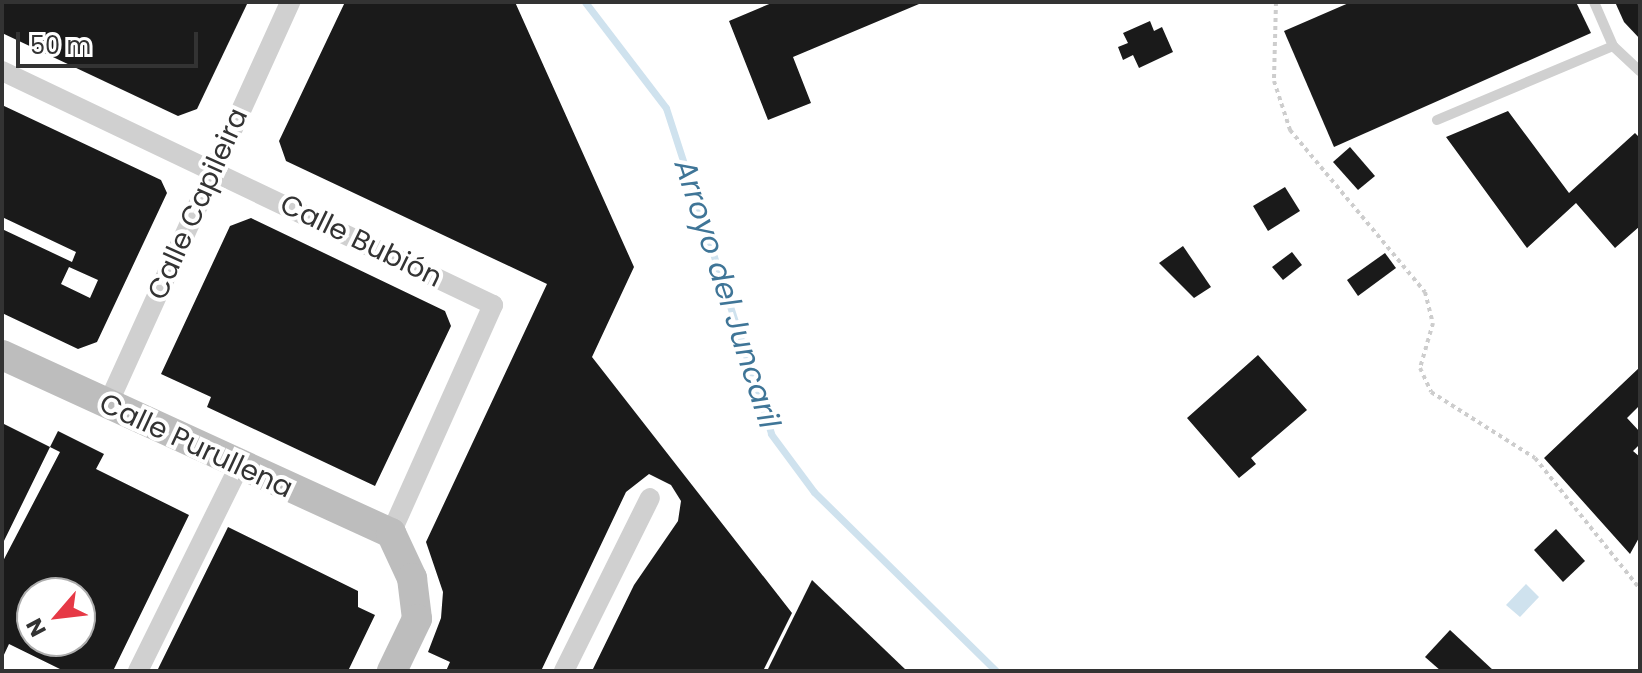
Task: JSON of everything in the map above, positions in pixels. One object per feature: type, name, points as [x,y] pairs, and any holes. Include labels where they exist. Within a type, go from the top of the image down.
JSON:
[{"type":"street","name":"Calle Capileira","points":[[107,406],[290,2]]},
{"type":"street","name":"Calle Bubión","points":[[2,71],[493,305],[391,533]]},
{"type":"street","name":"Calle Purullena","points":[[2,355],[239,467],[391,533]]},
{"type":"street","points":[[138,671],[239,467]]},
{"type":"street","points":[[564,671],[650,498]]},
{"type":"street","points":[[391,533],[412,578],[417,619],[392,671]]},
{"type":"lane","points":[[1594,2],[1613,46],[1640,71]]},
{"type":"lane","points":[[1437,120],[1613,46]]},
{"type":"path","points":[[1276,2],[1274,81],[1290,130],[1425,292],[1433,323],[1420,368],[1431,392],[1535,458],[1640,589]]},
{"type":"water","points":[[1526,584],[1539,597],[1520,617],[1506,605]]},
{"type":"building","points":[[2,2],[248,2],[197,109],[178,116],[2,33]]},
{"type":"building","points":[[345,2],[515,2],[634,267],[592,357],[792,613],[763,671],[592,671],[634,585],[678,521],[681,501],[671,485],[649,474],[626,492],[541,671],[446,671],[450,662],[428,652],[441,618],[443,592],[426,542],[547,284],[286,161],[279,141]]},
{"type":"building","points":[[774,2],[919,4],[793,57],[811,103],[768,120],[729,21]]},
{"type":"building","points":[[1351,2],[1576,2],[1591,33],[1334,147],[1284,31]]},
{"type":"building","points":[[1615,2],[1640,2],[1640,39],[1624,22]]},
{"type":"building","points":[[1150,21],[1154,31],[1162,27],[1173,52],[1139,68],[1133,55],[1123,60],[1118,47],[1128,43],[1123,33]]},
{"type":"building","points":[[2,105],[161,180],[167,193],[97,342],[78,349],[2,313],[2,229],[72,262],[76,252],[2,217]],"holes":[[[69,267],[98,280],[90,298],[61,284]]]},
{"type":"building","points":[[1508,111],[1569,193],[1635,133],[1640,138],[1640,226],[1615,248],[1576,203],[1527,248],[1446,137]]},
{"type":"building","points":[[1350,147],[1375,176],[1358,190],[1333,162]]},
{"type":"building","points":[[1285,187],[1300,211],[1268,231],[1253,206]]},
{"type":"building","points":[[251,218],[445,311],[451,326],[375,486],[207,407],[211,397],[161,374],[230,226]]},
{"type":"building","points":[[1183,246],[1211,287],[1194,298],[1159,263]]},
{"type":"building","points":[[1292,252],[1302,265],[1283,280],[1272,267]]},
{"type":"building","points":[[1385,253],[1396,268],[1358,296],[1347,280]]},
{"type":"building","points":[[1258,355],[1307,410],[1251,458],[1256,464],[1239,478],[1187,418]]},
{"type":"building","points":[[1640,367],[1640,405],[1627,418],[1640,432],[1640,444],[1633,451],[1640,457],[1640,536],[1630,554],[1544,458]]},
{"type":"building","points":[[2,423],[50,447],[2,545]]},
{"type":"building","points":[[58,431],[104,454],[96,469],[189,515],[113,671],[64,671],[35,657],[96,657],[96,577],[16,577],[16,647],[9,644],[2,659],[2,563],[60,452],[50,447]]},
{"type":"building","points":[[228,527],[358,591],[358,607],[375,615],[348,671],[157,671]]},
{"type":"building","points":[[1556,529],[1585,561],[1563,582],[1534,550]]},
{"type":"building","points":[[812,580],[907,671],[767,671]]},
{"type":"building","points":[[1450,630],[1494,671],[1441,671],[1425,657]]},
{"type":"waterway","name":"Arroyo del Juncaril","points":[[585,2],[666,108],[771,434],[814,492],[996,671]]}]
